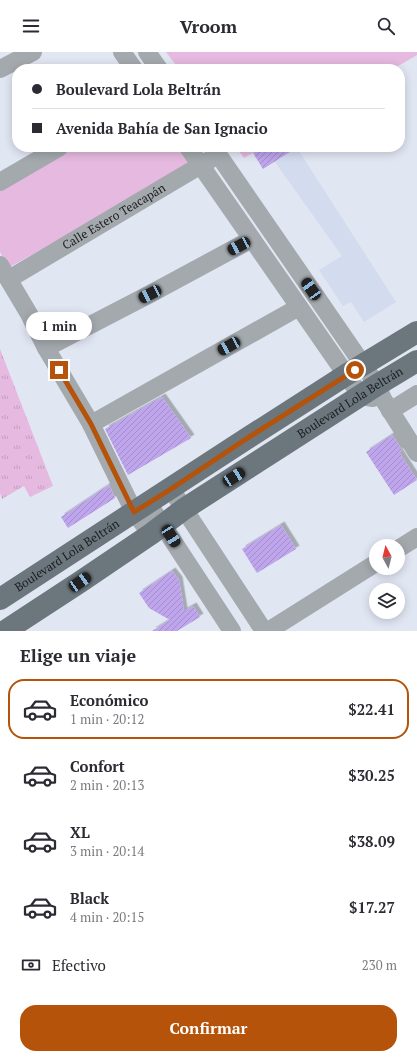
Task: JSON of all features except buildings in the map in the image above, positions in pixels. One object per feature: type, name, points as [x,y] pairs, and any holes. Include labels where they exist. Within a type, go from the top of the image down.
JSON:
[{"type":"main road","name":"Boulevard Lola Beltrán","points":[[0,599],[243,441],[417,332]]},
{"type":"main road","name":"Boulevard Lola Beltrán","points":[[5,631],[80,582],[184,509],[378,398],[417,361]]},
{"type":"street","points":[[0,69],[33,52]]},
{"type":"street","points":[[122,52],[130,64]]},
{"type":"street","points":[[147,52],[155,64]]},
{"type":"street","points":[[0,182],[51,152]]},
{"type":"street","points":[[191,152],[299,307],[378,398],[417,452]]},
{"type":"street","name":"Calle Estero Teacapán","points":[[4,272],[200,165],[215,152]]},
{"type":"street","points":[[217,152],[355,370]]},
{"type":"street","points":[[46,348],[252,239]]},
{"type":"street","points":[[4,272],[29,314],[46,348],[141,507],[211,598],[232,631]]},
{"type":"street","points":[[91,424],[299,307]]},
{"type":"street","points":[[378,398],[417,394]]},
{"type":"street","points":[[171,489],[264,631]]},
{"type":"street","points":[[405,545],[417,537]]},
{"type":"street","points":[[268,631],[369,567]]},
{"type":"street","points":[[211,598],[233,584]]},
{"type":"shaded area","points":[[291,152],[300,152],[396,302],[364,322],[351,302],[343,306],[319,270],[342,256],[275,162]]},
{"type":"green space","points":[[166,52],[417,52],[417,55],[402,64],[175,64]]},
{"type":"green space","points":[[68,152],[183,152],[192,165],[8,268],[0,252],[0,191]]},
{"type":"green space","points":[[240,152],[254,152],[244,158]]},
{"type":"green space","points":[[0,349],[53,486],[30,497],[24,486],[2,499],[0,493]]},
{"type":"route","points":[[59,370],[91,424],[134,512],[355,370]]}]
